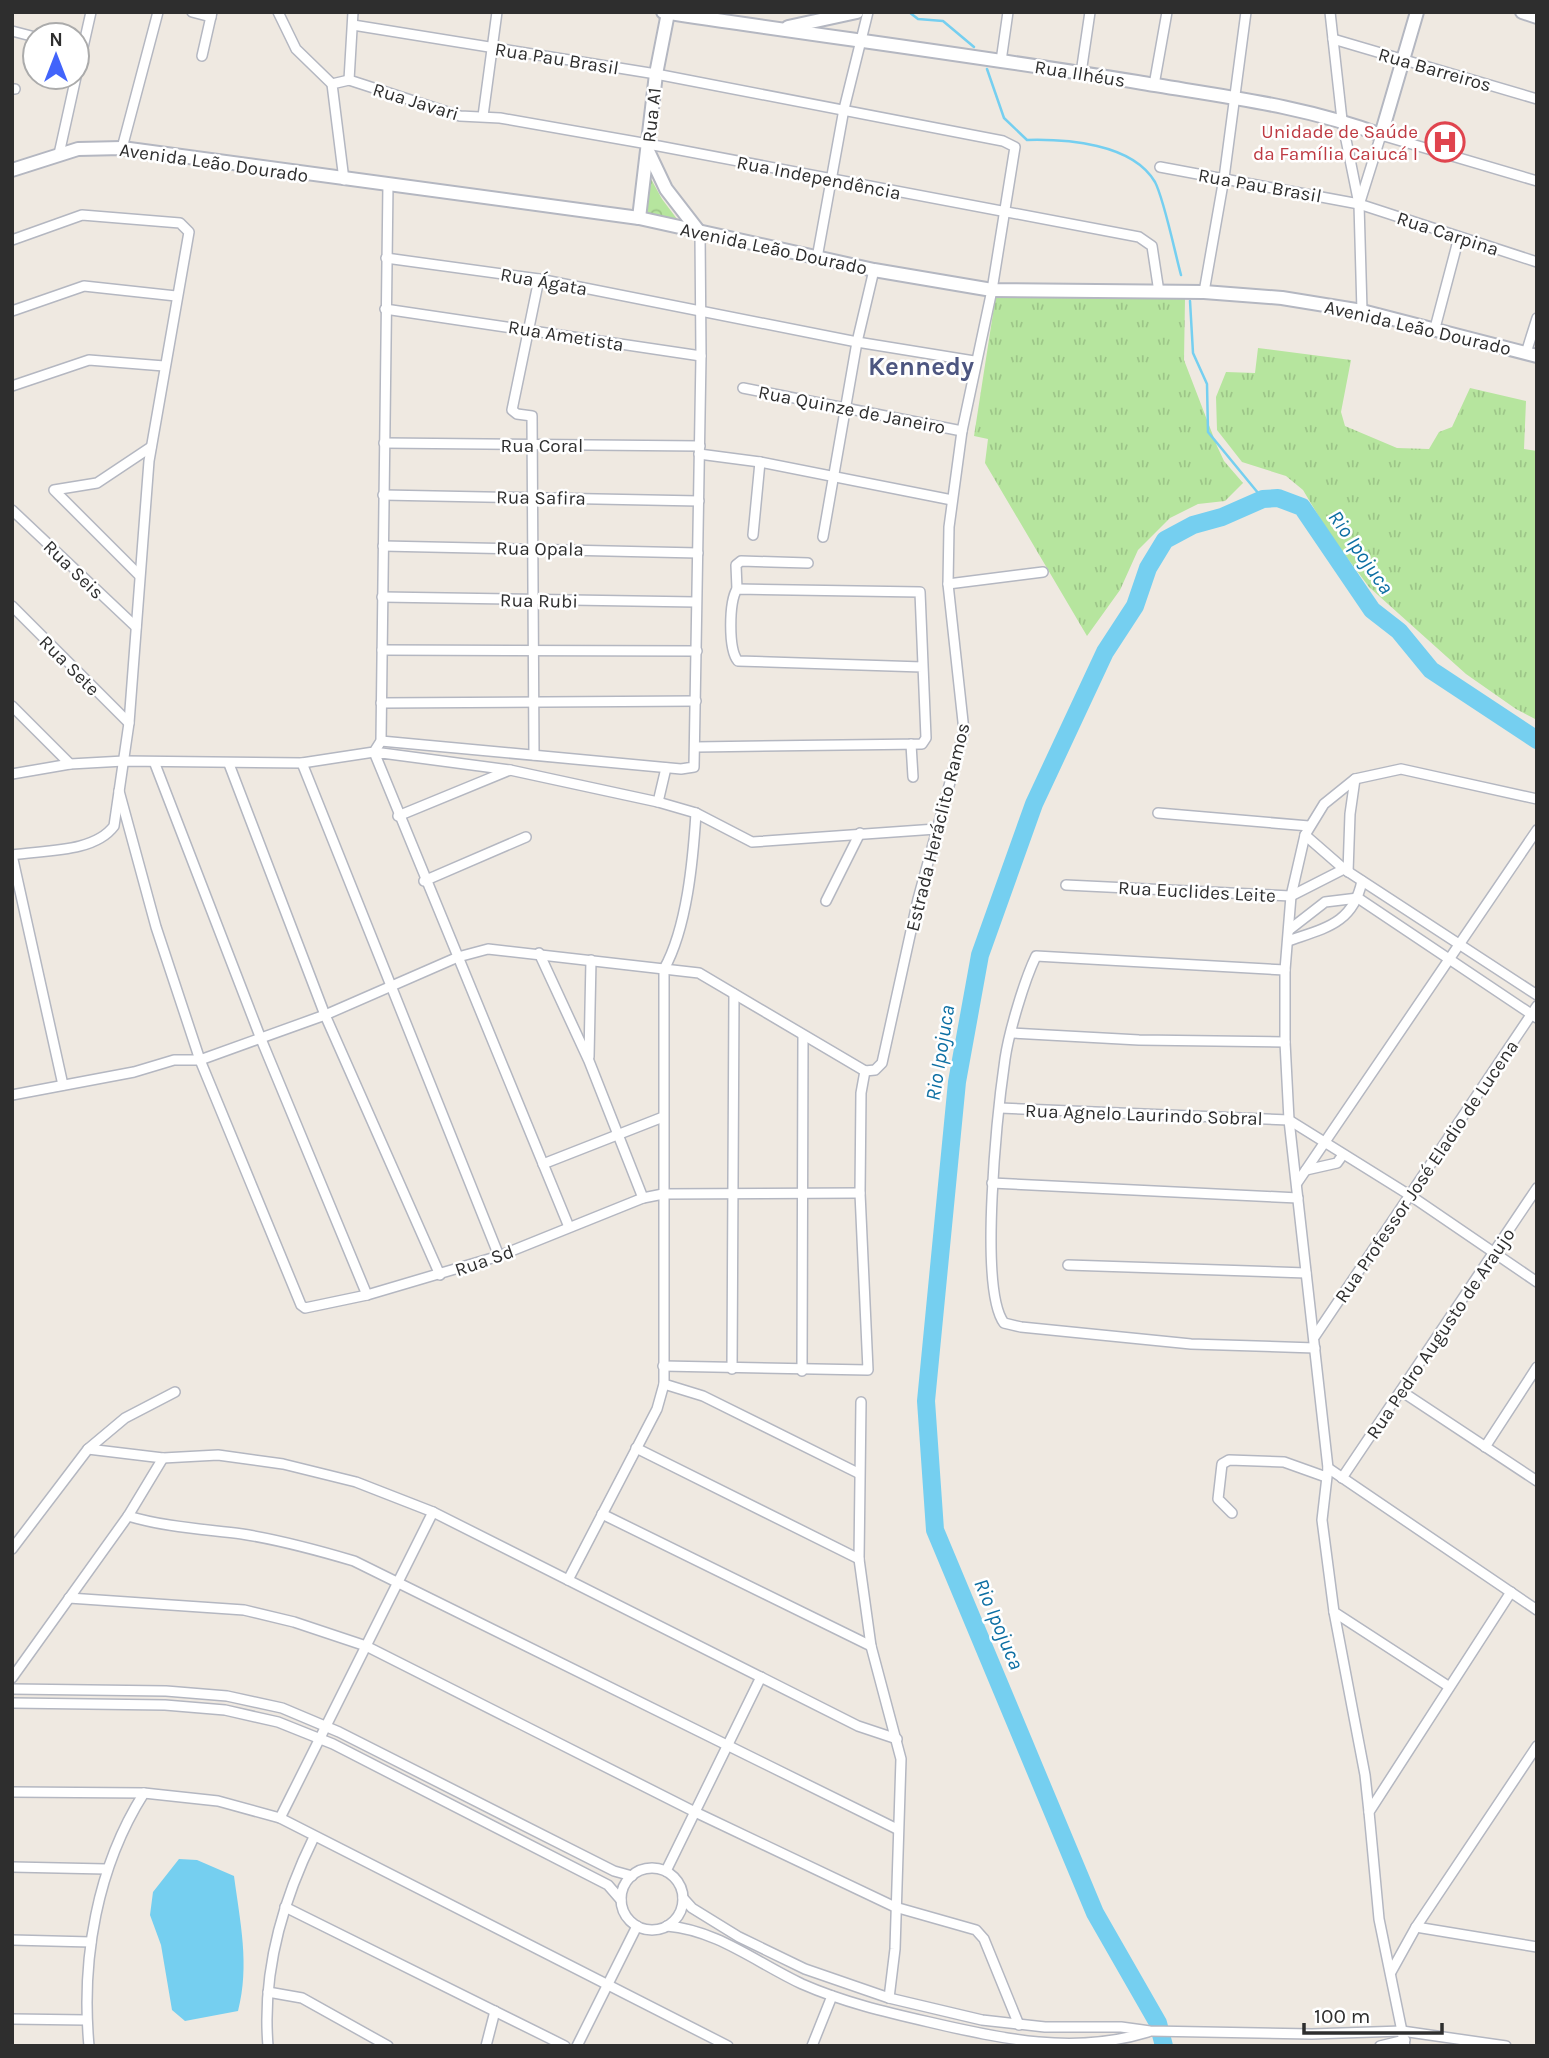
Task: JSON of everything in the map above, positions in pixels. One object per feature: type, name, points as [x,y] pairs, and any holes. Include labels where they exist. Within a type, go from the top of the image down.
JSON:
[{"type":"main road","name":"Rua Ilhéus","points":[[666,12],[774,30],[860,39],[1236,99],[1342,120],[1381,135]]},
{"type":"main road","name":"Rua A1","points":[[639,218],[666,12]]},
{"type":"main road","points":[[774,30],[857,12]]},
{"type":"main road","points":[[1381,135],[1417,12]]},
{"type":"main road","points":[[1522,12],[1537,17]]},
{"type":"main road","points":[[648,147],[666,189],[700,233]]},
{"type":"main road","name":"Avenida Leão Dourado","points":[[12,170],[78,149],[122,148],[639,218],[874,270],[992,290],[1204,292],[1282,298],[1362,311],[1531,354]]},
{"type":"street","points":[[122,148],[158,12]]},
{"type":"street","points":[[192,12],[212,15],[202,56]]},
{"type":"street","points":[[278,12],[296,49],[332,84],[344,180]]},
{"type":"street","points":[[332,84],[349,80],[353,12]]},
{"type":"street","points":[[483,116],[497,12]]},
{"type":"street","points":[[817,258],[844,109],[868,12]]},
{"type":"street","points":[[1001,61],[1008,12]]},
{"type":"street","points":[[1081,73],[1090,12]]},
{"type":"street","points":[[1154,85],[1167,12]]},
{"type":"street","points":[[1204,292],[1236,99],[1246,12]]},
{"type":"street","points":[[1329,12],[1342,120],[1359,204],[1362,311]]},
{"type":"street","name":"Rua Pau Brasil","points":[[353,25],[656,74],[844,109],[1014,145]]},
{"type":"street","name":"Rua Barreiros","points":[[1333,39],[1537,99]]},
{"type":"street","name":"Rua Javari","points":[[349,80],[447,113],[483,116]]},
{"type":"street","points":[[59,153],[73,91]]},
{"type":"street","name":"Rua Independência","points":[[483,116],[1139,237],[1152,246],[1159,292]]},
{"type":"street","points":[[1359,204],[1381,135],[1537,181]]},
{"type":"street","name":"Estrada Heráclito Ramos","points":[[865,1072],[875,1070],[882,1063],[936,829],[964,731],[948,584],[952,500],[974,361],[992,290],[1016,152],[1014,145]]},
{"type":"street","name":"Rua Pau Brasil","points":[[1160,167],[1359,204]]},
{"type":"street","points":[[374,752],[381,741],[388,184]]},
{"type":"street","name":"Rua Carpina","points":[[1359,204],[1537,262]]},
{"type":"street","points":[[12,240],[82,215],[180,223],[189,232],[151,447],[129,723],[116,818],[110,832],[89,844],[12,855],[64,1085]]},
{"type":"street","points":[[381,741],[666,768],[694,767],[701,356],[700,233]]},
{"type":"street","points":[[1435,328],[1459,237]]},
{"type":"street","name":"Rua Ágata","points":[[386,258],[539,279],[701,311]]},
{"type":"street","points":[[823,537],[844,408],[874,270]]},
{"type":"street","points":[[534,755],[532,416],[517,414],[512,410],[539,279]]},
{"type":"street","points":[[12,311],[84,286],[176,296]]},
{"type":"street","name":"Rua Ametista","points":[[385,309],[701,356]]},
{"type":"street","points":[[701,311],[857,342],[974,361]]},
{"type":"street","points":[[1531,354],[1537,318]]},
{"type":"street","points":[[12,386],[89,360],[164,366]]},
{"type":"street","name":"Rua Quinze de Janeiro","points":[[743,388],[962,431]]},
{"type":"street","name":"Rua Coral","points":[[384,443],[699,450],[952,500]]},
{"type":"street","points":[[139,575],[54,490],[97,483],[151,447]]},
{"type":"street","points":[[753,535],[761,462]]},
{"type":"street","name":"Rua Safira","points":[[383,495],[699,501]]},
{"type":"street","name":"Rua Seis","points":[[12,510],[136,628]]},
{"type":"street","name":"Rua Opala","points":[[383,546],[534,547],[698,553]]},
{"type":"street","points":[[808,563],[741,561],[736,565],[737,589],[731,604],[733,653],[738,661],[922,667]]},
{"type":"street","points":[[948,584],[1043,572]]},
{"type":"street","points":[[695,747],[922,744],[926,738],[922,597],[918,591],[737,589]]},
{"type":"street","name":"Rua Rubi","points":[[383,597],[696,602]]},
{"type":"street","name":"Rua Sete","points":[[12,606],[129,723]]},
{"type":"street","points":[[382,650],[697,651]]},
{"type":"street","points":[[381,703],[695,701]]},
{"type":"street","points":[[12,706],[70,764]]},
{"type":"street","points":[[911,744],[912,777]]},
{"type":"street","points":[[12,774],[70,764],[124,761],[155,764],[302,764],[374,752],[510,770],[658,802],[696,813],[752,842],[860,832],[936,829]]},
{"type":"street","points":[[374,752],[424,881],[569,1227]]},
{"type":"street","points":[[155,764],[261,1039],[367,1295]]},
{"type":"street","points":[[229,764],[326,1014],[440,1275]]},
{"type":"street","points":[[302,764],[499,1256]]},
{"type":"street","points":[[658,802],[666,768]]},
{"type":"street","name":"Rua Professor José Eladio de Lucena","points":[[1404,2039],[1379,1919],[1369,1812],[1334,1612],[1322,1520],[1327,1473],[1315,1336],[1289,1120],[1285,1042],[1286,970],[1292,896],[1307,831],[1324,804],[1355,779],[1401,769],[1537,799]]},
{"type":"street","points":[[398,816],[510,770]]},
{"type":"street","points":[[1346,871],[1355,779]]},
{"type":"street","points":[[119,791],[156,927],[200,1060]]},
{"type":"street","points":[[568,1580],[657,1409],[664,1384],[664,969],[676,940],[691,865],[696,813]]},
{"type":"street","points":[[1158,813],[1307,831],[1346,871],[1537,995]]},
{"type":"street","points":[[1297,1183],[1395,1035],[1450,960],[1537,830]]},
{"type":"street","points":[[826,901],[860,832]]},
{"type":"street","points":[[424,881],[526,836]]},
{"type":"street","name":"Rua Euclides Leite","points":[[1066,885],[1292,896],[1346,871]]},
{"type":"street","points":[[1288,942],[1336,924],[1358,898],[1362,881]]},
{"type":"street","points":[[1358,898],[1535,1013]]},
{"type":"street","name":"Rua Euclides Leite","points":[[1289,930],[1325,902],[1358,898]]},
{"type":"street","points":[[12,1095],[174,1060],[200,1060],[326,1014],[458,957],[488,949],[699,973],[865,1072],[861,1093],[860,1192],[868,1370],[663,1367]]},
{"type":"street","points":[[539,953],[589,1061],[643,1198]]},
{"type":"street","points":[[1286,970],[1035,956],[1006,1056],[992,1183],[993,1301],[1004,1323],[1191,1344],[1315,1348]]},
{"type":"street","points":[[589,1061],[591,960]]},
{"type":"street","points":[[732,1369],[734,994]]},
{"type":"street","name":"Rua Professor José Eladio de Lucena","points":[[1315,1336],[1535,1013]]},
{"type":"street","points":[[1012,1033],[1139,1040],[1285,1042]]},
{"type":"street","points":[[802,1371],[803,1036]]},
{"type":"street","name":"Rua Sd","points":[[200,1060],[301,1305],[311,1309],[440,1275],[499,1256],[643,1198],[663,1194],[860,1192]]},
{"type":"street","name":"Rua Agnelo Laurindo Sobral","points":[[1000,1108],[1289,1120]]},
{"type":"street","points":[[543,1164],[663,1117]]},
{"type":"street","points":[[1289,1120],[1342,1156],[1411,1196],[1537,1282]]},
{"type":"street","points":[[1306,1170],[1337,1163],[1342,1156]]},
{"type":"street","points":[[992,1183],[1298,1198]]},
{"type":"street","name":"Rua Pedro Augusto de Araujo","points":[[1342,1478],[1537,1188]]},
{"type":"street","points":[[1068,1265],[1306,1273]]},
{"type":"street","points":[[1485,1447],[1537,1367]]},
{"type":"street","points":[[664,1384],[703,1396],[858,1473]]},
{"type":"street","points":[[1401,1391],[1537,1481]]},
{"type":"street","points":[[12,1549],[88,1449],[125,1418],[175,1392]]},
{"type":"street","points":[[861,1402],[859,1559],[872,1646],[901,1759],[895,1949],[889,1998]]},
{"type":"street","points":[[636,1448],[859,1559]]},
{"type":"street","points":[[88,1449],[163,1458],[218,1455],[283,1464],[356,1482],[433,1512],[858,1726],[897,1739]]},
{"type":"street","points":[[12,1678],[128,1516],[163,1458]]},
{"type":"street","points":[[1231,1513],[1218,1499],[1223,1465],[1229,1460],[1284,1462],[1327,1473],[1342,1478],[1537,1610]]},
{"type":"street","points":[[280,1818],[433,1512]]},
{"type":"street","points":[[602,1514],[872,1646]]},
{"type":"street","points":[[128,1516],[160,1525],[243,1535],[301,1546],[354,1561],[897,1829]]},
{"type":"street","points":[[1369,1812],[1511,1592]]},
{"type":"street","points":[[69,1598],[244,1610],[294,1622],[366,1646],[695,1812],[895,1907],[976,1930],[984,1939],[1019,2025]]},
{"type":"street","points":[[1334,1612],[1448,1686]]},
{"type":"street","points":[[666,1871],[761,1677]]},
{"type":"street","points":[[12,1689],[166,1691],[254,1702],[282,1709],[326,1726],[614,1871],[632,1875],[652,1868],[666,1871],[681,1887],[683,1898],[677,1917],[667,1926]]},
{"type":"street","points":[[165,1705],[166,1691]]},
{"type":"street","points":[[12,1703],[165,1705],[251,1715],[278,1721],[320,1739],[608,1885],[621,1900]]},
{"type":"street","points":[[1391,1972],[1416,1927],[1536,1748]]},
{"type":"street","points":[[12,1792],[144,1793],[218,1801],[280,1818],[728,2046]]},
{"type":"street","points":[[89,2046],[86,2020],[91,1942],[106,1869],[130,1815],[144,1793]]},
{"type":"street","points":[[268,2046],[268,1992],[272,1951],[285,1907],[314,1837]]},
{"type":"street","points":[[12,1867],[106,1869]]},
{"type":"street","points":[[632,1875],[624,1887],[621,1900],[623,1910],[636,1926],[646,1929],[667,1926],[694,1929],[832,1996],[924,2021],[1036,2044],[1078,2044],[1127,2038],[1154,2031]]},
{"type":"street","points":[[683,1898],[692,1908],[739,1937],[805,1969],[889,1998],[982,2020],[1019,2025],[1312,2034],[1506,2046]]},
{"type":"street","points":[[285,1907],[565,2046]]},
{"type":"street","points":[[577,2046],[636,1926]]},
{"type":"street","points":[[1416,1927],[1537,1947]]},
{"type":"street","points":[[12,1940],[91,1942]]},
{"type":"street","points":[[268,1992],[302,1998],[388,2046]]},
{"type":"street","points":[[812,2046],[832,1996]]},
{"type":"street","points":[[486,2046],[495,2011]]},
{"type":"street","points":[[12,2019],[86,2020]]},
{"type":"street","points":[[1380,2046],[1404,2039]]},
{"type":"green space","points":[[651,179],[662,199],[680,223],[645,213]]},
{"type":"green space","points":[[996,294],[1185,299],[1184,360],[1224,461],[1243,483],[1225,501],[1198,504],[1170,518],[1138,550],[1120,590],[1087,636],[985,463],[988,439],[974,436]]},
{"type":"green space","points":[[1258,348],[1351,360],[1341,412],[1345,426],[1397,448],[1429,449],[1439,432],[1452,427],[1470,388],[1526,401],[1524,449],[1537,451],[1537,720],[1516,709],[1466,674],[1369,587],[1330,535],[1303,490],[1286,476],[1242,462],[1217,430],[1216,397],[1226,372],[1255,373]]},
{"type":"water","points":[[179,1859],[197,1860],[234,1876],[244,1960],[238,2011],[185,2021],[172,2010],[161,1945],[150,1915],[153,1892]]},
{"type":"waterway","points":[[909,12],[918,19],[943,21],[974,47]]},
{"type":"waterway","points":[[987,69],[1004,118],[1027,140],[1097,146],[1115,151],[1144,169],[1158,190],[1181,275]]},
{"type":"waterway","points":[[1190,301],[1193,353],[1207,384],[1208,432],[1263,499]]},
{"type":"waterway","name":"Rio Ipojuca","points":[[1164,2046],[1158,2023],[1095,1913],[935,1530],[926,1401],[957,1082],[980,955],[1034,804],[1105,652],[1135,606],[1148,568],[1165,540],[1193,525],[1222,517],[1263,499],[1278,498],[1302,507],[1372,610],[1399,631],[1431,670],[1537,740]]},
{"type":"place","name":"Unidade de Saúde da Família Caiucá I","points":[[1445,142]]},
{"type":"district","name":"Kennedy","points":[[921,366]]}]
